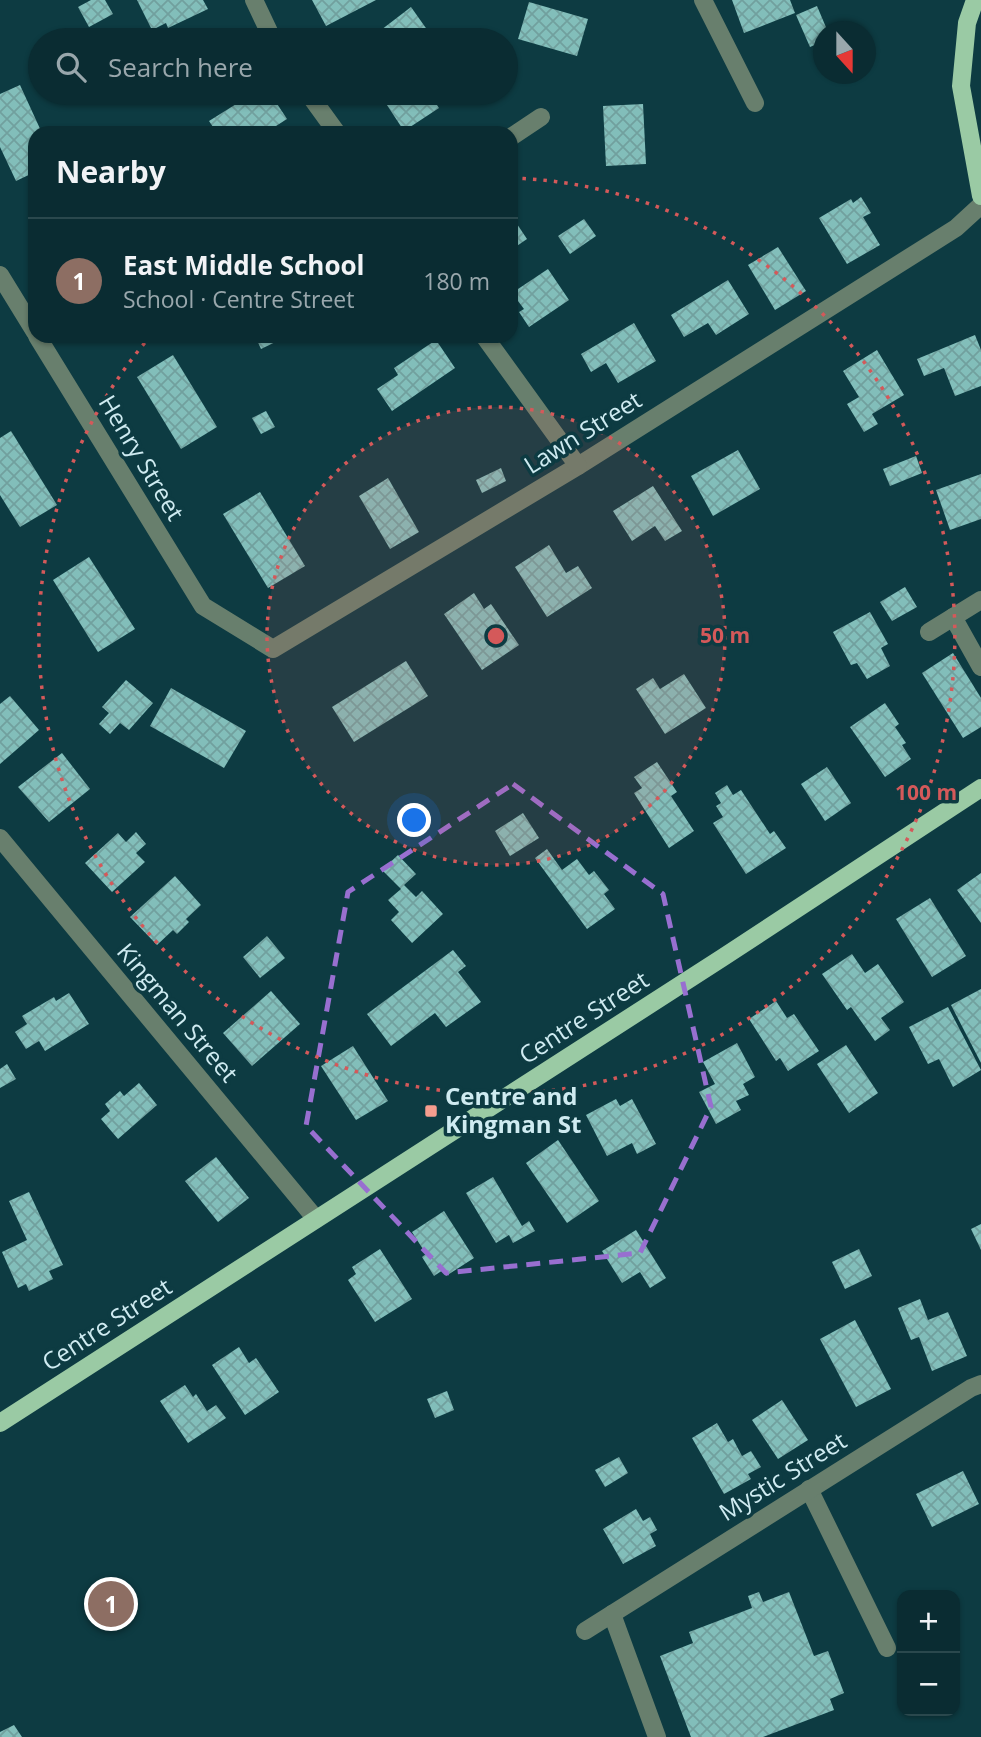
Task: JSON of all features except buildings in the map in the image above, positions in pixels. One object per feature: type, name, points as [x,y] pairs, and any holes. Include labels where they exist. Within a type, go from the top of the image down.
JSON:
[{"type":"main road","points":[[975,0],[967,23],[961,86],[981,196]]},
{"type":"main road","name":"Centre Street","points":[[0,1423],[710,966],[981,788]]},
{"type":"street","points":[[254,0],[267,28]]},
{"type":"street","points":[[703,0],[755,103]]},
{"type":"street","points":[[317,105],[332,126]]},
{"type":"street","points":[[518,132],[541,117]]},
{"type":"street","name":"Lawn Street","points":[[203,607],[273,649],[578,466],[956,228],[981,205]]},
{"type":"street","name":"Henry Street","points":[[0,275],[28,321]]},
{"type":"street","name":"Henry Street","points":[[42,343],[203,607]]},
{"type":"street","points":[[489,343],[578,466]]},
{"type":"street","points":[[929,632],[981,600]]},
{"type":"street","points":[[953,617],[981,667]]},
{"type":"street","name":"Kingman Street","points":[[0,838],[316,1219]]},
{"type":"street","name":"Mystic Street","points":[[585,1631],[981,1384]]},
{"type":"street","points":[[809,1489],[887,1648]]},
{"type":"street","points":[[612,1614],[657,1737]]},
{"type":"highlighted area","points":[[513,784],[663,894],[711,1107],[640,1253],[446,1273],[306,1126],[348,892]]},
{"type":"place","name":"Centre and Kingman St","points":[[431,1111]]},
{"type":"place","name":"East Middle School","points":[[111,1604]]}]
